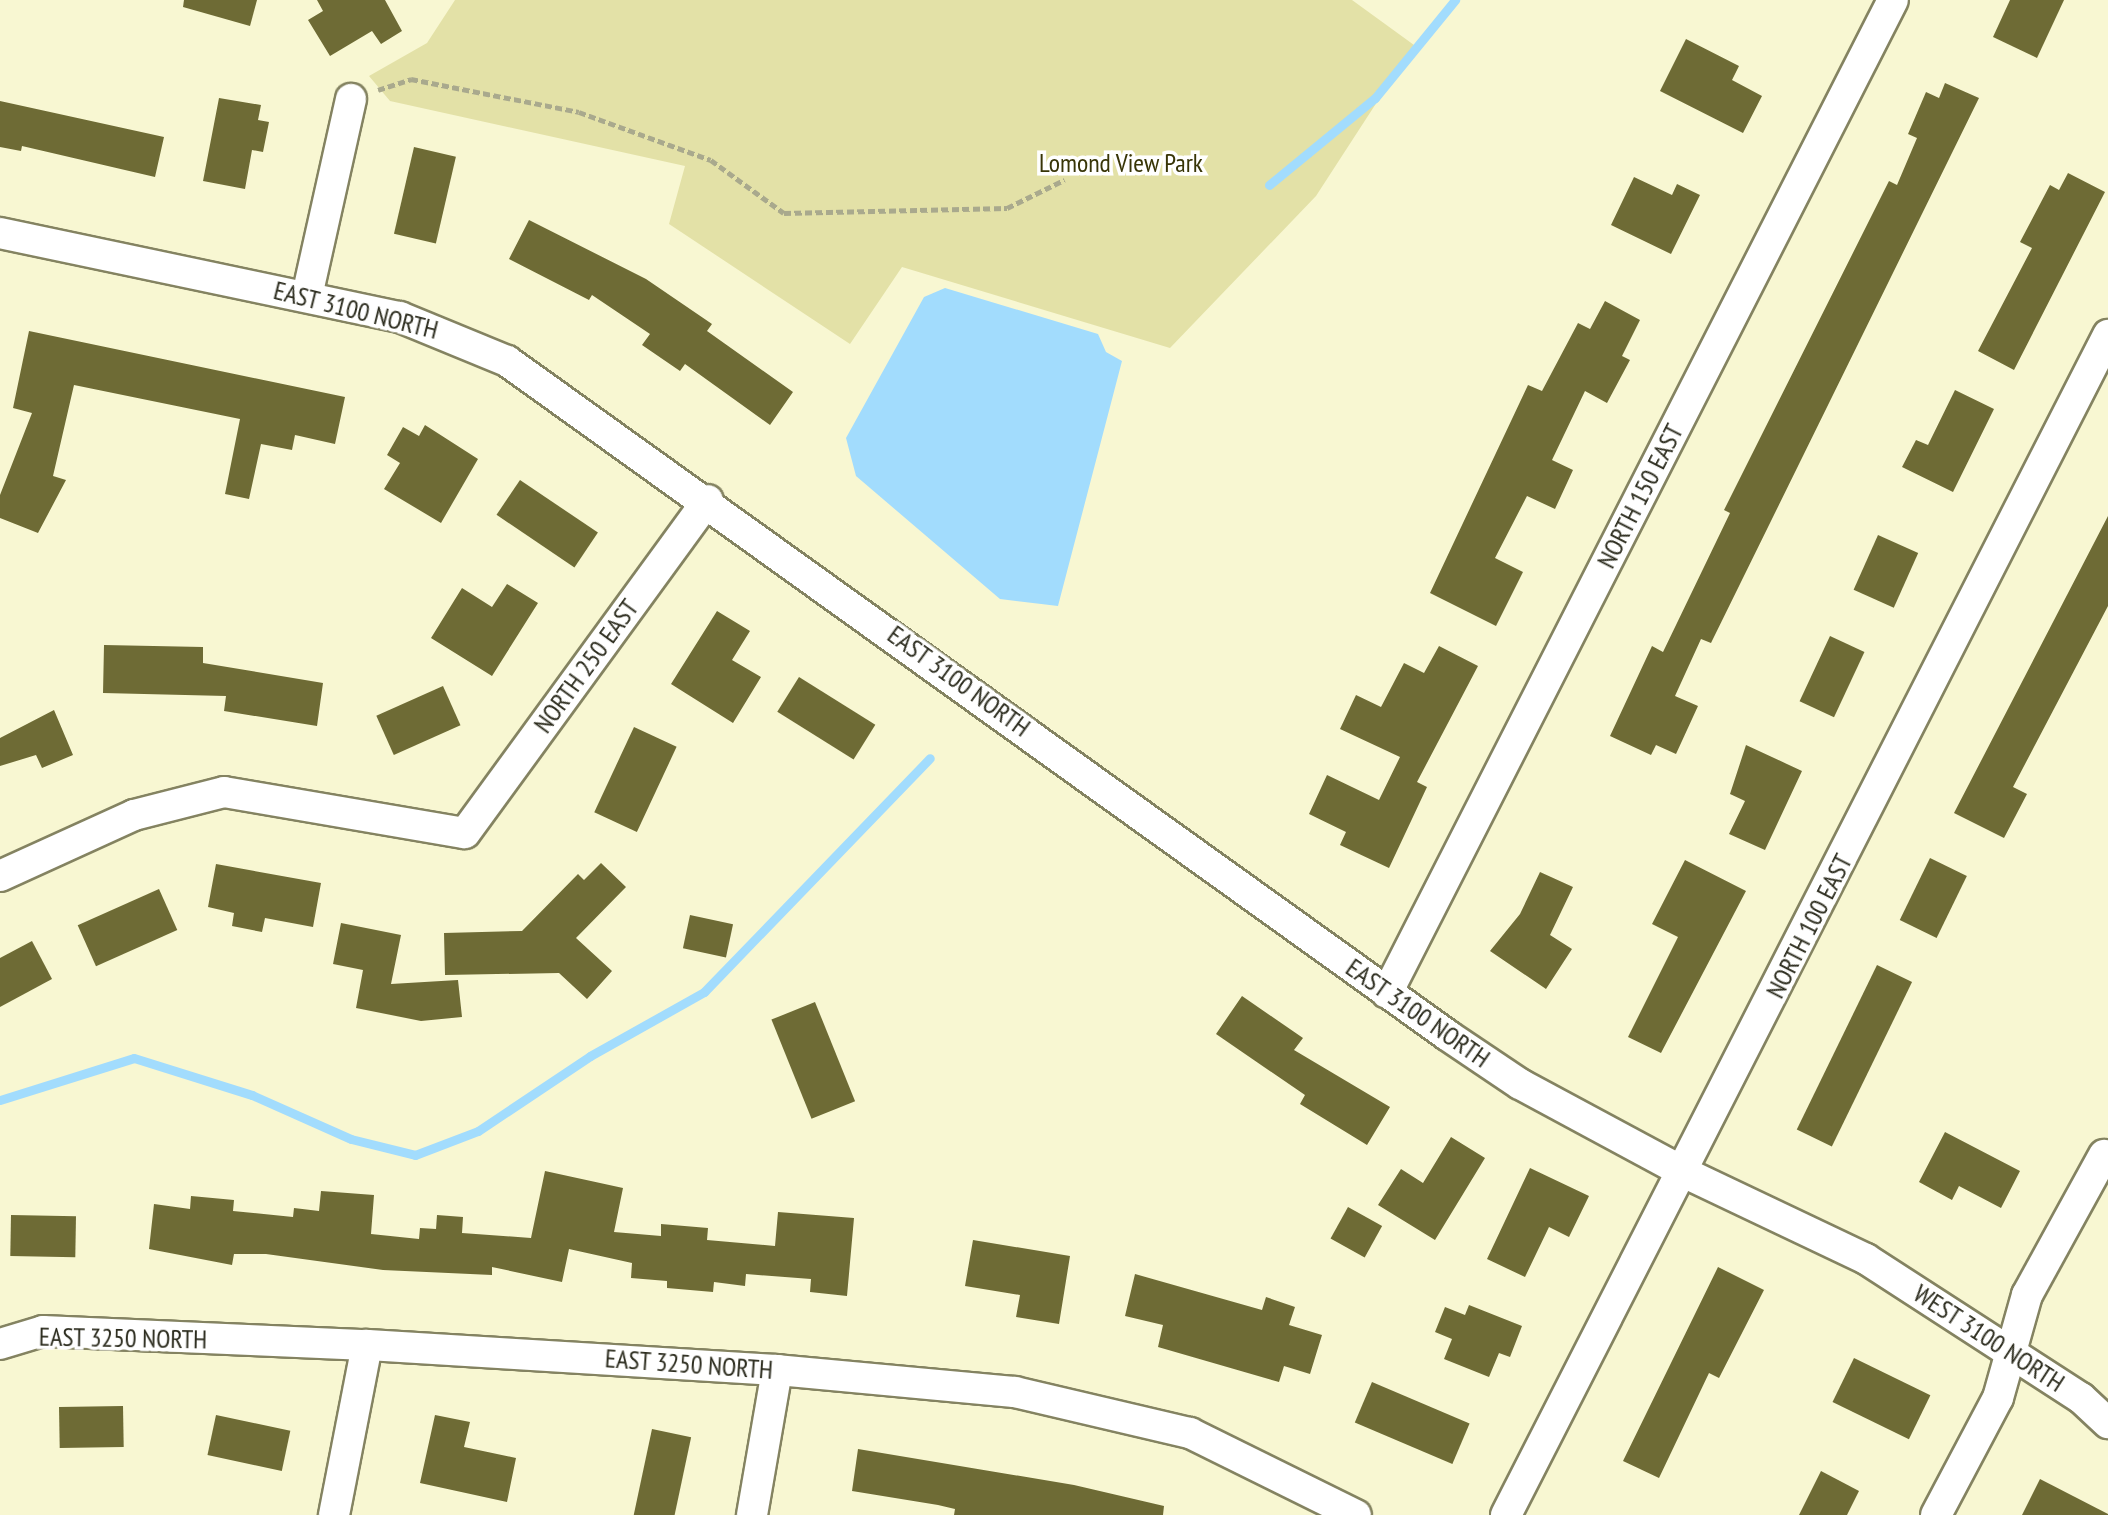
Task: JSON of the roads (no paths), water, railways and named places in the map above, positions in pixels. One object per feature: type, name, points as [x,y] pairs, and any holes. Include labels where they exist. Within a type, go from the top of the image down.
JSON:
[{"type":"street","name":"NORTH 150 EAST","points":[[1387,993],[1894,0]]},
{"type":"street","points":[[307,296],[351,99]]},
{"type":"street","name":"EAST 3100 NORTH","points":[[0,233],[400,317],[477,344],[708,500],[1387,993],[1520,1084],[1685,1173],[1866,1259]]},
{"type":"street","name":"NORTH 100 EAST","points":[[1506,1515],[1685,1173],[2108,335]]},
{"type":"street","name":"NORTH 250 EAST","points":[[0,876],[134,815],[224,792],[464,833],[708,500]]},
{"type":"street","points":[[1936,1515],[2015,1354],[2027,1295],[2104,1154]]},
{"type":"street","name":"WEST 3100 NORTH","points":[[1866,1259],[2015,1354],[2108,1423]]},
{"type":"street","name":"EAST 3250 NORTH","points":[[0,1344],[43,1331],[367,1345],[778,1370],[1015,1392],[1190,1433],[1356,1515]]},
{"type":"street","points":[[334,1515],[367,1345]]},
{"type":"street","points":[[752,1515],[778,1370]]},
{"type":"water","points":[[945,288],[1098,334],[1106,352],[1122,361],[1058,606],[1000,599],[856,476],[846,438],[924,297]]},
{"type":"waterway","points":[[1269,185],[1375,98],[1455,0]]},
{"type":"waterway","points":[[0,1100],[134,1058],[252,1095],[351,1139],[415,1155],[478,1131],[590,1056],[704,992],[930,758]]},
{"type":"park label","name":"Lomond View Park","points":[[1121,163]]}]
